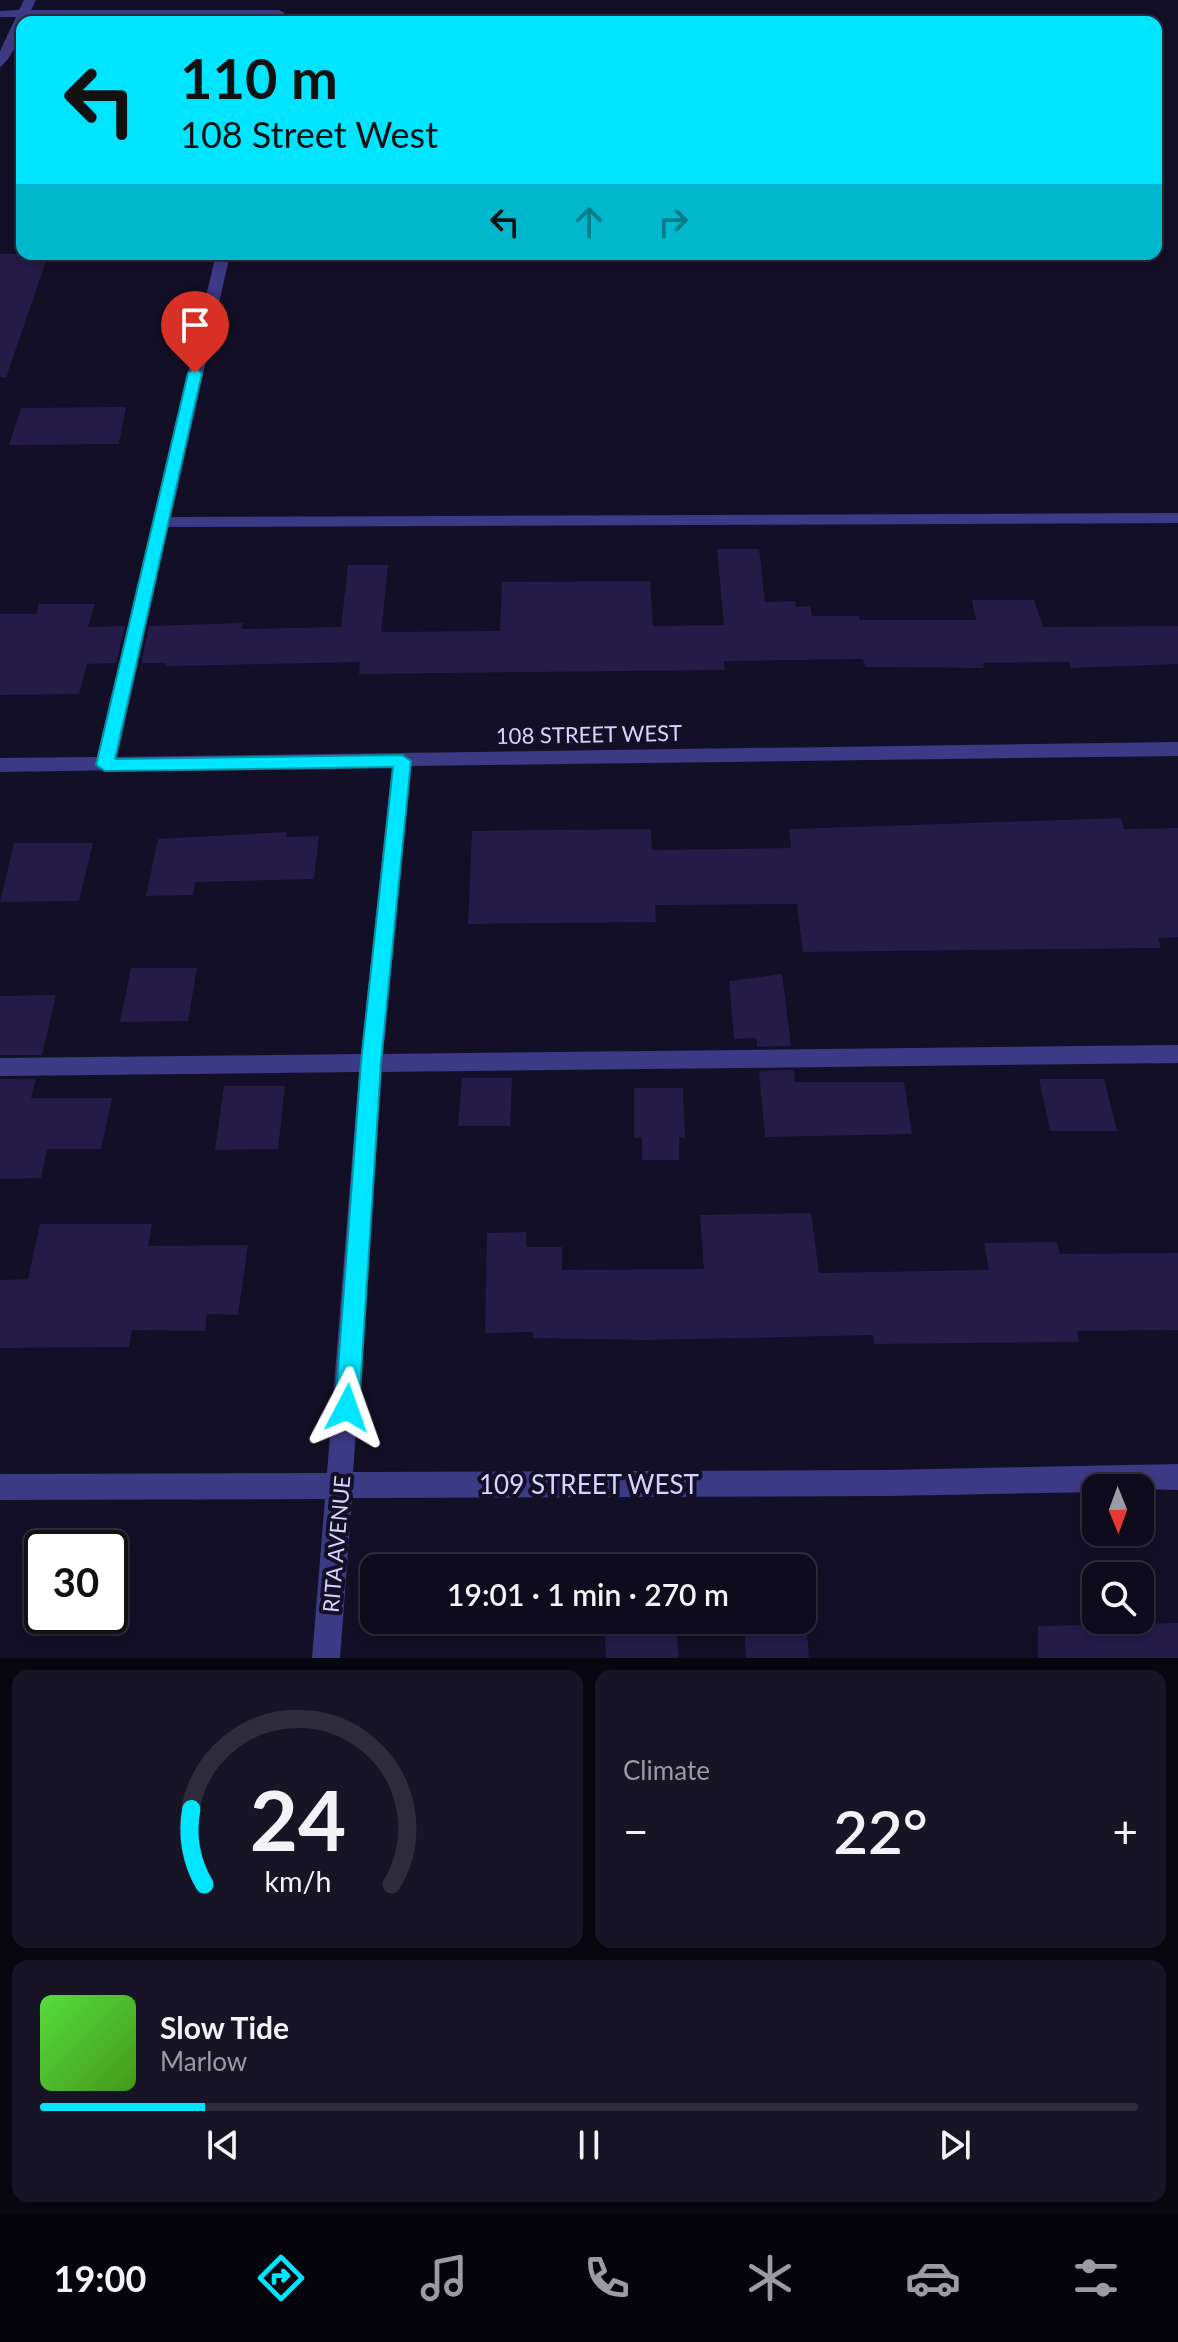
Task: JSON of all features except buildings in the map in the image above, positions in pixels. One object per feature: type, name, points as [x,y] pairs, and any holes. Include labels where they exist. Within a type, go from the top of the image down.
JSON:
[{"type":"street","points":[[23,14],[30,0]]},
{"type":"street","points":[[0,14],[150,16]]},
{"type":"street","points":[[0,63],[16,29]]},
{"type":"street","points":[[105,765],[222,260]]},
{"type":"street","points":[[160,522],[1178,518]]},
{"type":"street","name":"108 STREET WEST","points":[[0,765],[1178,749]]},
{"type":"street","name":"RITA AVENUE","points":[[326,1658],[371,1062],[402,761]]},
{"type":"street","points":[[0,1067],[1178,1054]]},
{"type":"street","name":"109 STREET WEST","points":[[0,1487],[872,1483],[1178,1477]]},
{"type":"route","points":[[195,373],[105,765],[402,761],[371,1062],[347,1408]]}]
